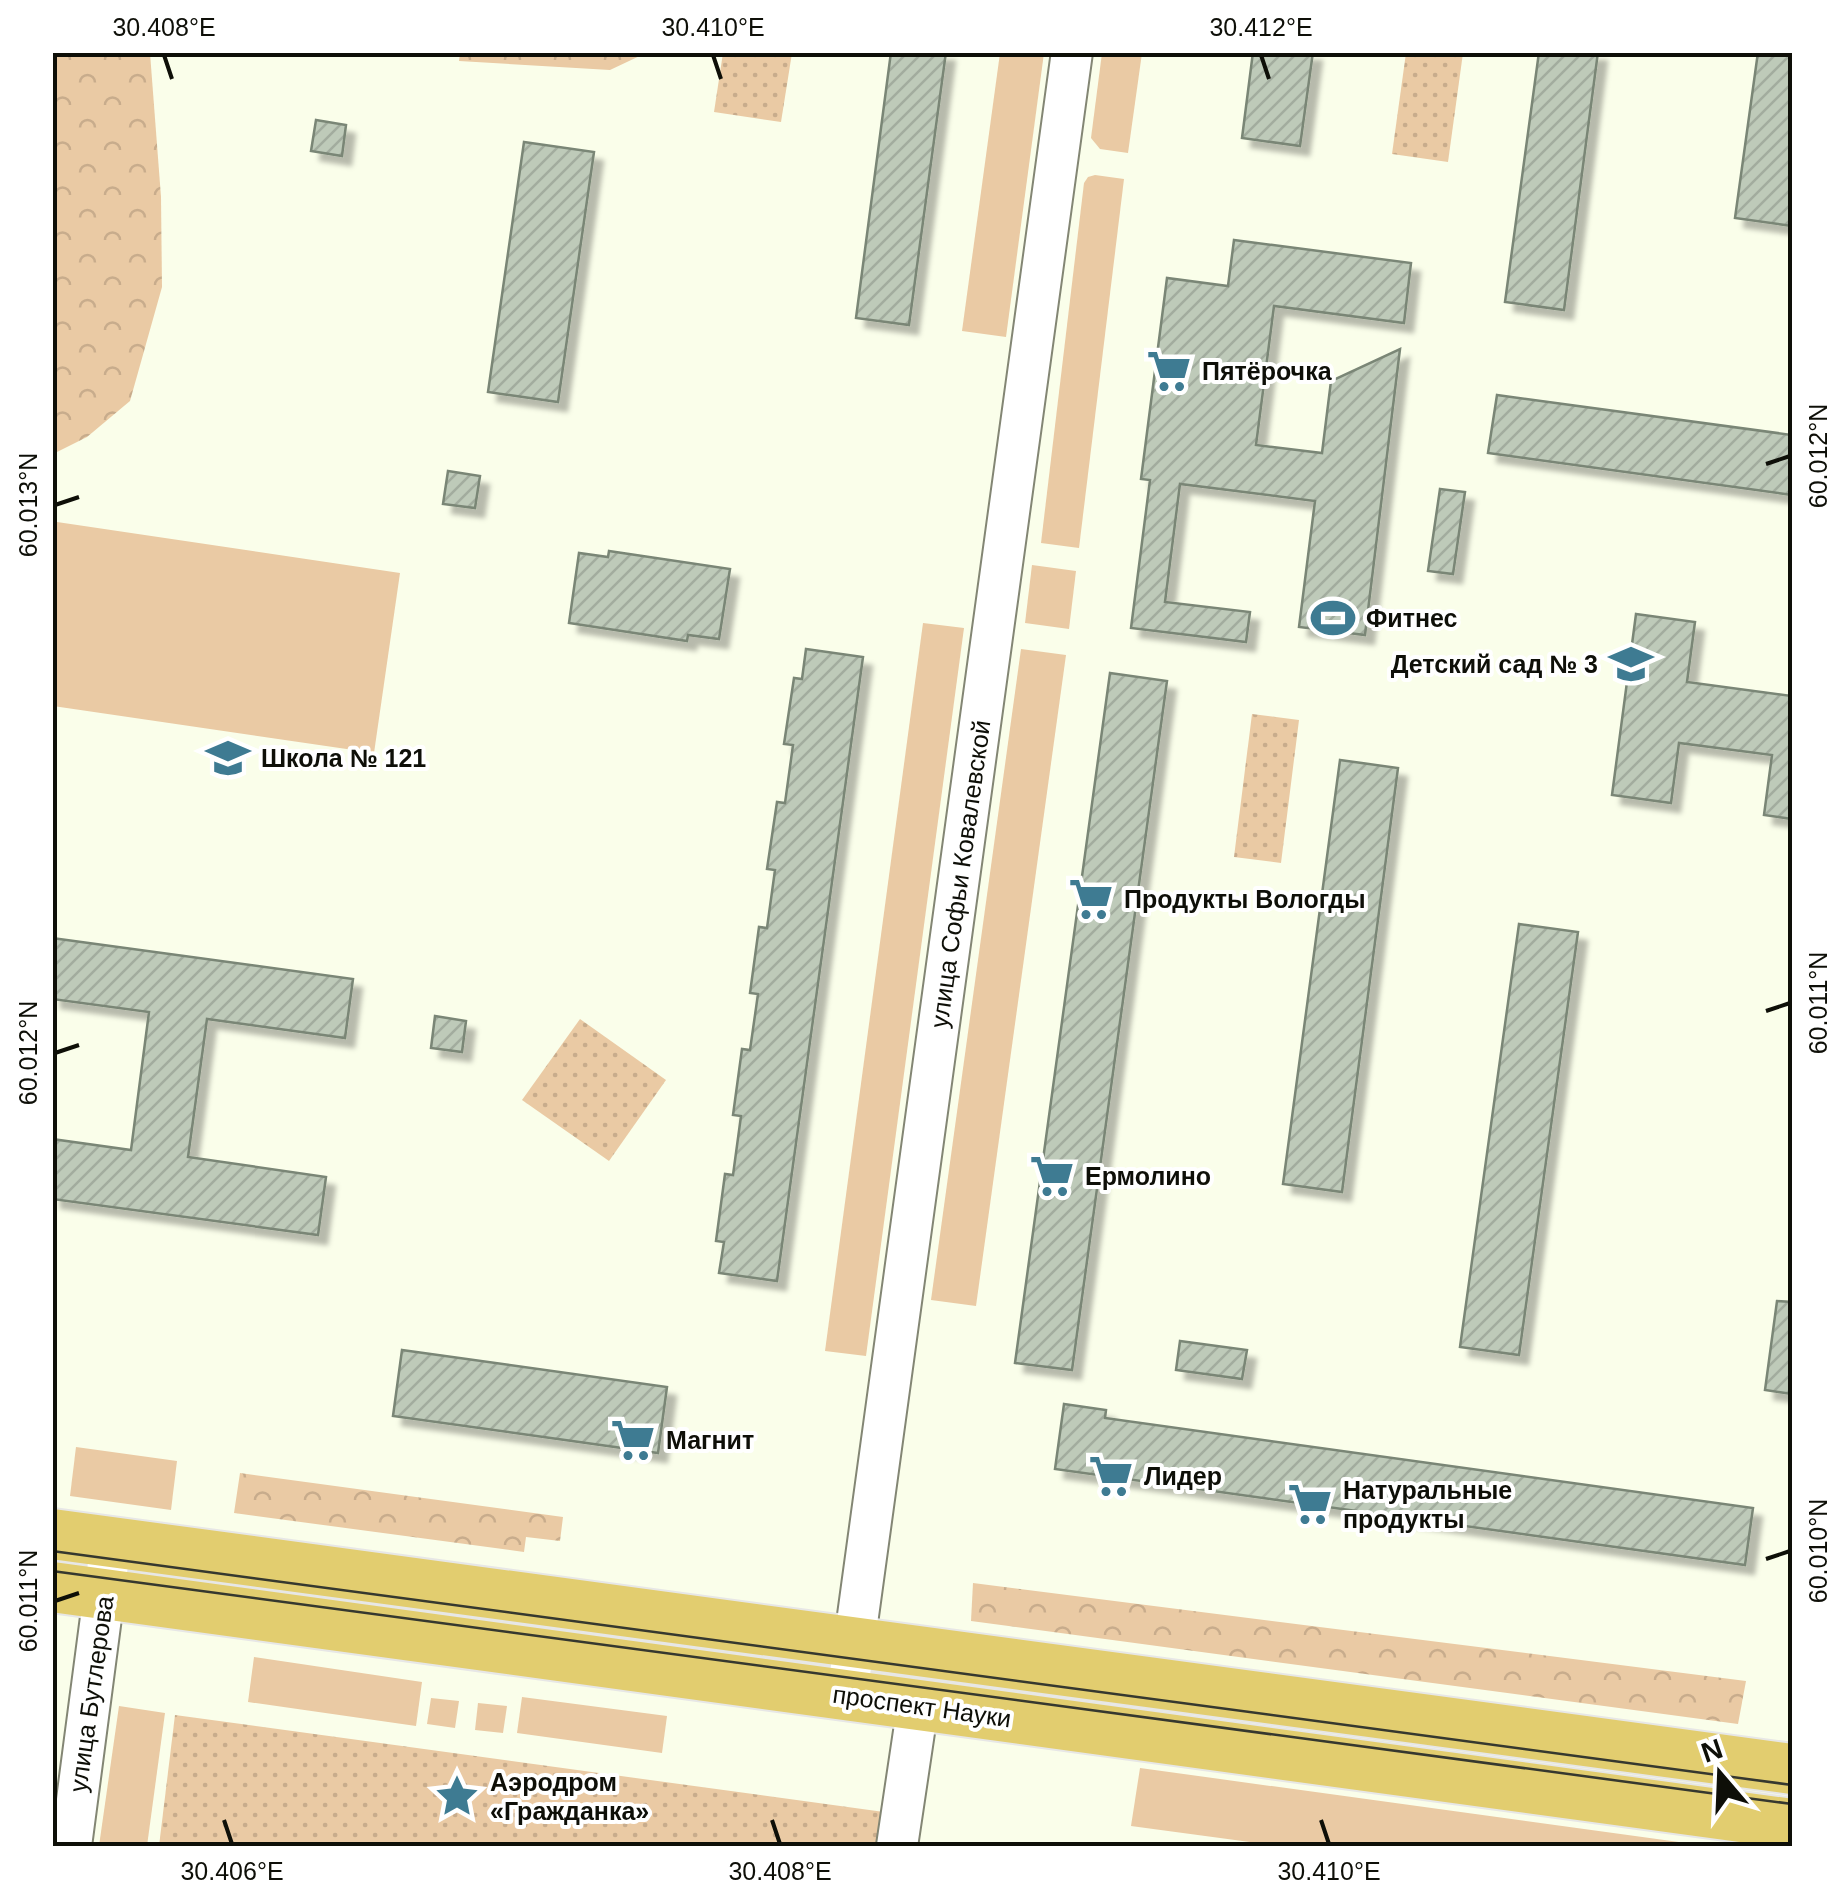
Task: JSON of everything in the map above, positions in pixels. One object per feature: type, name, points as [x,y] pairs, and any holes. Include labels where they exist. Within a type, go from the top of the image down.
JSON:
[{"type":"main road","points":[[52,1534],[1792,1769]]},
{"type":"main road","name":"проспект Науки","points":[[52,1587],[1792,1824]]},
{"type":"street","name":"улица Софьи Ковалевской","points":[[846,1696],[1072,52]]},
{"type":"street","name":"улица Бутлерова","points":[[71,1846],[111,1541]]},
{"type":"street","points":[[898,1846],[918,1705]]},
{"type":"green space","points":[[53,52],[150,53],[161,197],[162,287],[130,401],[87,437],[53,454]]},
{"type":"green space","points":[[460,52],[646,53],[610,70],[459,61]]},
{"type":"green space","points":[[723,53],[792,53],[781,122],[714,112]]},
{"type":"green space","points":[[1000,53],[1044,53],[1006,337],[962,331]]},
{"type":"green space","points":[[1102,53],[1142,53],[1128,153],[1100,149],[1091,138]]},
{"type":"green space","points":[[1406,53],[1463,53],[1448,162],[1392,154]]},
{"type":"green space","points":[[1095,175],[1124,179],[1079,548],[1041,543],[1084,183]]},
{"type":"green space","points":[[57,522],[400,573],[374,753],[53,706],[52,554]]},
{"type":"green space","points":[[1032,565],[1076,571],[1069,629],[1025,623]]},
{"type":"green space","points":[[923,623],[964,628],[866,1356],[825,1351]]},
{"type":"green space","points":[[1021,649],[1066,655],[976,1306],[931,1300]]},
{"type":"green space","points":[[1252,714],[1299,720],[1281,863],[1234,857]]},
{"type":"green space","points":[[580,1019],[666,1080],[609,1161],[522,1100]]},
{"type":"green space","points":[[76,1447],[177,1461],[171,1510],[70,1496]]},
{"type":"green space","points":[[240,1473],[563,1517],[560,1541],[526,1537],[524,1552],[234,1513]]},
{"type":"green space","points":[[973,1583],[1746,1681],[1738,1724],[971,1621]]},
{"type":"green space","points":[[254,1657],[422,1682],[416,1726],[248,1702]]},
{"type":"green space","points":[[522,1697],[667,1716],[662,1753],[517,1733]]},
{"type":"green space","points":[[431,1698],[459,1701],[455,1728],[427,1724]]},
{"type":"green space","points":[[478,1703],[507,1706],[503,1733],[475,1730]]},
{"type":"green space","points":[[119,1706],[165,1713],[147,1846],[99,1846]]},
{"type":"green space","points":[[175,1715],[884,1812],[879,1846],[159,1846]]},
{"type":"green space","points":[[1140,1768],[1686,1846],[1280,1846],[1131,1826]]},
{"type":"building","points":[[891,52],[946,52],[909,325],[856,318]]},
{"type":"building","points":[[1253,52],[1313,52],[1300,146],[1242,138]]},
{"type":"building","points":[[1539,52],[1598,52],[1564,310],[1505,302]]},
{"type":"building","points":[[1758,52],[1792,52],[1792,226],[1735,218]]},
{"type":"building","points":[[316,120],[346,125],[342,156],[311,151]]},
{"type":"building","points":[[524,142],[594,152],[558,402],[488,392]]},
{"type":"building","points":[[1234,240],[1411,263],[1404,323],[1274,306],[1256,445],[1322,453],[1331,381],[1400,349],[1365,635],[1299,627],[1315,501],[1180,484],[1165,602],[1250,612],[1246,642],[1131,628],[1150,480],[1141,479],[1167,278],[1228,286]]},
{"type":"building","points":[[1497,395],[1792,435],[1792,495],[1488,453]]},
{"type":"building","points":[[448,471],[480,476],[475,508],[443,504]]},
{"type":"building","points":[[1440,489],[1465,492],[1453,574],[1428,571]]},
{"type":"building","points":[[609,551],[730,569],[719,639],[688,635],[687,641],[569,623],[579,553],[608,557]]},
{"type":"building","points":[[1636,614],[1695,622],[1687,682],[1792,696],[1792,819],[1764,815],[1772,755],[1679,743],[1671,803],[1612,795]]},
{"type":"building","points":[[806,649],[863,657],[777,1281],[719,1273],[724,1242],[716,1241],[725,1174],[733,1175],[741,1116],[733,1115],[742,1049],[750,1050],[758,994],[750,993],[759,927],[767,928],[775,870],[767,869],[777,802],[785,803],[793,745],[784,744],[794,678],[802,679]]},
{"type":"building","points":[[1110,673],[1167,681],[1072,1370],[1015,1363]]},
{"type":"building","points":[[1340,760],[1398,768],[1342,1192],[1283,1184]]},
{"type":"building","points":[[1519,924],[1578,932],[1519,1355],[1460,1347]]},
{"type":"building","points":[[52,938],[353,979],[345,1038],[207,1019],[188,1157],[326,1177],[318,1235],[52,1199],[52,1139],[131,1150],[149,1012],[52,999]]},
{"type":"building","points":[[435,1016],[466,1021],[462,1052],[431,1048]]},
{"type":"building","points":[[1777,1301],[1792,1302],[1792,1394],[1765,1390]]},
{"type":"building","points":[[1180,1341],[1247,1350],[1242,1379],[1176,1370]]},
{"type":"building","points":[[402,1350],[667,1387],[658,1453],[393,1416]]},
{"type":"building","points":[[1064,1404],[1106,1410],[1105,1418],[1753,1508],[1745,1565],[1055,1469]]},
{"type":"tram line","points":[[52,1551],[1792,1785]]},
{"type":"tram line","points":[[52,1571],[1792,1804]]},
{"type":"place","name":"Пятёрочка","points":[[1169,371]]},
{"type":"place","name":"Фитнес","points":[[1333,618]]},
{"type":"place","name":"Детский сад № 3","points":[[1631,664]]},
{"type":"place","name":"Школа № 121","points":[[228,758]]},
{"type":"place","name":"Продукты Вологды","points":[[1091,899]]},
{"type":"place","name":"Ермолино","points":[[1052,1176]]},
{"type":"place","name":"Магнит","points":[[633,1440]]},
{"type":"place","name":"Лидер","points":[[1111,1476]]},
{"type":"place","name":"Натуральные продукты","points":[[1310,1504]]},
{"type":"place","name":"Аэродром «Гражданка»","points":[[457,1796]]}]
